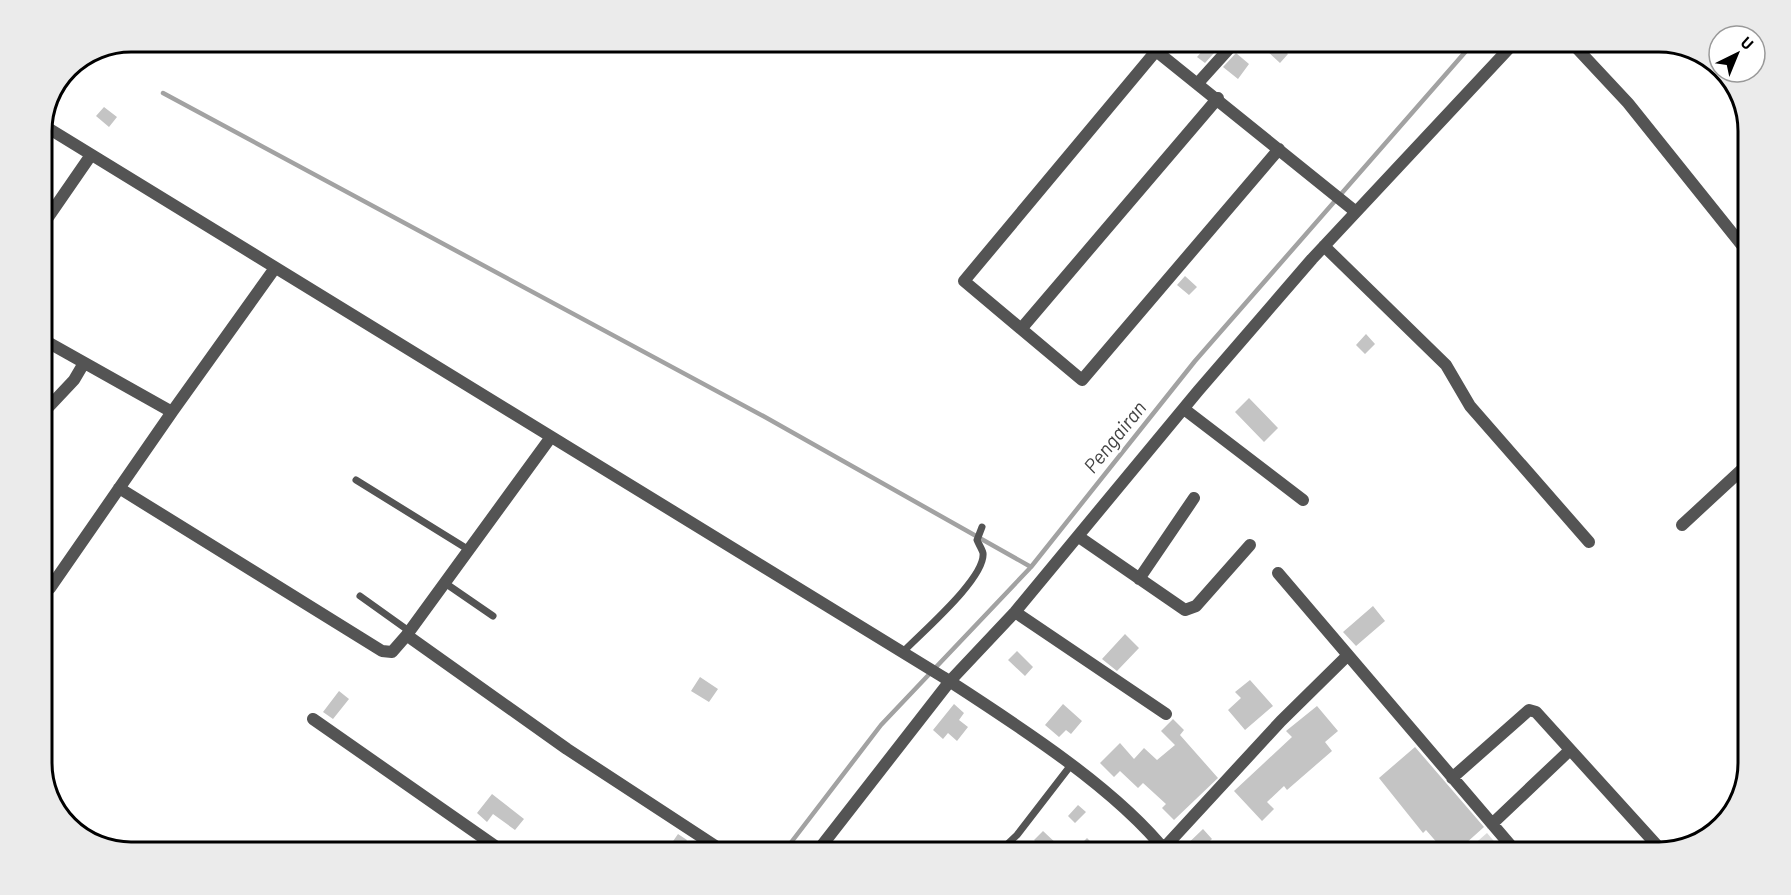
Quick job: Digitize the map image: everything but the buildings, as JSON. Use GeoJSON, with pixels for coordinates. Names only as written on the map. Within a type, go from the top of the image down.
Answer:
{"type":"FeatureCollection","features":[{"type":"Feature","properties":{"kind":"street"},"geometry":{"type":"LineString","coordinates":[[1155,52],[964,281],[1082,380],[1279,149]]}},
{"type":"Feature","properties":{"kind":"street"},"geometry":{"type":"LineString","coordinates":[[1157,52],[1218,98],[1356,212]]}},
{"type":"Feature","properties":{"kind":"street"},"geometry":{"type":"LineString","coordinates":[[1198,83],[1225,52]]}},
{"type":"Feature","properties":{"kind":"street"},"geometry":{"type":"LineString","coordinates":[[824,842],[947,679],[1016,612],[1184,409],[1324,246],[1506,52]]}},
{"type":"Feature","properties":{"kind":"street"},"geometry":{"type":"LineString","coordinates":[[1580,52],[1628,103],[1738,240]]}},
{"type":"Feature","properties":{"kind":"street"},"geometry":{"type":"LineString","coordinates":[[1022,329],[1218,98]]}},
{"type":"Feature","properties":{"kind":"street"},"geometry":{"type":"LineString","coordinates":[[53,132],[947,679],[1071,765],[1140,822],[1157,842]]}},
{"type":"Feature","properties":{"kind":"street"},"geometry":{"type":"LineString","coordinates":[[53,210],[91,155]]}},
{"type":"Feature","properties":{"kind":"street"},"geometry":{"type":"LineString","coordinates":[[1324,246],[1446,365],[1470,406],[1589,542]]}},
{"type":"Feature","properties":{"kind":"street"},"geometry":{"type":"LineString","coordinates":[[53,584],[275,268]]}},
{"type":"Feature","properties":{"kind":"street"},"geometry":{"type":"LineString","coordinates":[[53,345],[172,412]]}},
{"type":"Feature","properties":{"kind":"street"},"geometry":{"type":"LineString","coordinates":[[53,402],[74,380],[84,363]]}},
{"type":"Feature","properties":{"kind":"street"},"geometry":{"type":"LineString","coordinates":[[1184,409],[1302,500]]}},
{"type":"Feature","properties":{"kind":"street"},"geometry":{"type":"LineString","coordinates":[[119,488],[382,651],[392,652],[551,437]]}},
{"type":"Feature","properties":{"kind":"street"},"geometry":{"type":"LineString","coordinates":[[1682,525],[1738,473]]}},
{"type":"Feature","properties":{"kind":"street"},"geometry":{"type":"LineString","coordinates":[[1139,579],[1194,498]]}},
{"type":"Feature","properties":{"kind":"street"},"geometry":{"type":"LineString","coordinates":[[1079,537],[1180,608],[1189,610],[1196,606],[1250,545]]}},
{"type":"Feature","properties":{"kind":"street"},"geometry":{"type":"LineString","coordinates":[[1278,573],[1508,842]]}},
{"type":"Feature","properties":{"kind":"street"},"geometry":{"type":"LineString","coordinates":[[1016,612],[1166,714]]}},
{"type":"Feature","properties":{"kind":"street"},"geometry":{"type":"LineString","coordinates":[[408,633],[567,749],[709,842]]}},
{"type":"Feature","properties":{"kind":"street"},"geometry":{"type":"LineString","coordinates":[[1173,842],[1281,721],[1347,656]]}},
{"type":"Feature","properties":{"kind":"street"},"geometry":{"type":"LineString","coordinates":[[1452,778],[1529,710],[1536,712],[1654,842]]}},
{"type":"Feature","properties":{"kind":"street"},"geometry":{"type":"LineString","coordinates":[[313,718],[489,842]]}},
{"type":"Feature","properties":{"kind":"street"},"geometry":{"type":"LineString","coordinates":[[1492,824],[1570,750]]}},
{"type":"Feature","properties":{"kind":"lane"},"geometry":{"type":"LineString","coordinates":[[356,480],[469,550]]}},
{"type":"Feature","properties":{"kind":"lane"},"geometry":{"type":"LineString","coordinates":[[903,652],[969,584],[978,570],[982,553],[979,533]]}},
{"type":"Feature","properties":{"kind":"lane"},"geometry":{"type":"LineString","coordinates":[[445,583],[493,616]]}},
{"type":"Feature","properties":{"kind":"lane"},"geometry":{"type":"LineString","coordinates":[[360,596],[408,633]]}},
{"type":"Feature","properties":{"kind":"lane"},"geometry":{"type":"LineString","coordinates":[[1010,842],[1071,765]]}},
{"type":"Feature","properties":{"kind":"shaded area"},"geometry":{"type":"Polygon","coordinates":[[[1487,833],[1495,842],[1477,842],[1487,833]]]}},
{"type":"Feature","properties":{"kind":"waterway","name":"Pengairan"},"geometry":{"type":"LineString","coordinates":[[791,842],[881,725],[1031,567],[1195,361],[1465,52]]}},
{"type":"Feature","properties":{"kind":"waterway"},"geometry":{"type":"LineString","coordinates":[[163,93],[765,417],[1031,567]]}}]}
